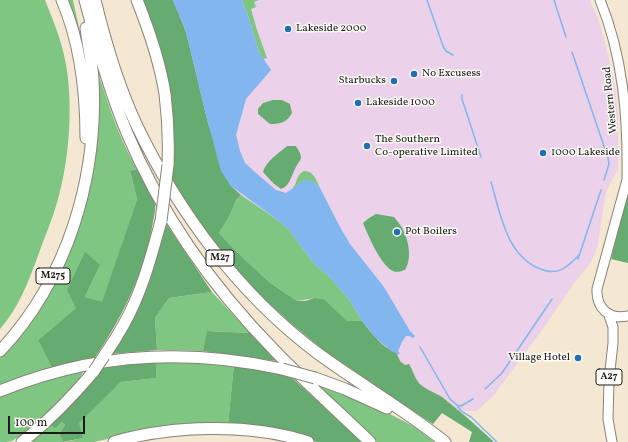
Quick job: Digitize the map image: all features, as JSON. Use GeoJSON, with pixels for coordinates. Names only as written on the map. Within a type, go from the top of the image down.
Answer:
{"type":"FeatureCollection","features":[{"type":"Feature","properties":{"kind":"highway","name":"M275"},"geometry":{"type":"LineString","coordinates":[[0,351],[18,330],[49,285],[70,238],[83,190],[86,136],[84,95],[73,32],[62,0]]}},
{"type":"Feature","properties":{"kind":"highway"},"geometry":{"type":"LineString","coordinates":[[81,0],[93,78],[94,120],[83,190]]}},
{"type":"Feature","properties":{"kind":"highway","name":"M27"},"geometry":{"type":"LineString","coordinates":[[85,0],[104,71],[127,133],[150,182],[184,239],[206,271],[233,305],[276,352],[370,442]]}},
{"type":"Feature","properties":{"kind":"highway","name":"M27"},"geometry":{"type":"LineString","coordinates":[[96,0],[115,71],[136,125],[162,175],[219,258],[250,294],[281,323],[310,347],[415,419],[444,441]]}},
{"type":"Feature","properties":{"kind":"highway"},"geometry":{"type":"LineString","coordinates":[[22,442],[64,405],[104,356],[124,324],[137,297],[150,261],[161,221],[168,165],[168,125],[165,93],[153,48],[137,0]]}},
{"type":"Feature","properties":{"kind":"highway"},"geometry":{"type":"LineString","coordinates":[[0,391],[23,381],[98,362],[156,356],[222,358],[282,369],[315,378],[345,389],[378,403],[444,441]]}},
{"type":"Feature","properties":{"kind":"highway"},"geometry":{"type":"LineString","coordinates":[[114,442],[132,437],[164,432],[207,429],[275,434],[308,442]]}},
{"type":"Feature","properties":{"kind":"main road","name":"Western Road"},"geometry":{"type":"LineString","coordinates":[[600,0],[607,17],[618,58],[625,97],[628,150],[627,176],[598,289],[597,298],[599,304],[608,313]]}},
{"type":"Feature","properties":{"kind":"main road"},"geometry":{"type":"LineString","coordinates":[[608,313],[616,316],[628,316]]}},
{"type":"Feature","properties":{"kind":"main road","name":"A27"},"geometry":{"type":"LineString","coordinates":[[608,313],[613,327],[608,419],[612,442]]}},
{"type":"Feature","properties":{"kind":"shaded area"},"geometry":{"type":"Polygon","coordinates":[[[160,0],[590,0],[600,24],[607,50],[614,81],[618,113],[618,169],[606,192],[597,249],[591,262],[567,293],[540,333],[494,395],[477,411],[460,411],[417,392],[235,250],[160,0]]]}},
{"type":"Feature","properties":{"kind":"green space"},"geometry":{"type":"Polygon","coordinates":[[[0,0],[45,0],[64,55],[70,108],[68,146],[56,206],[23,293],[13,312],[0,329],[0,0]]]}},
{"type":"Feature","properties":{"kind":"green space"},"geometry":{"type":"Polygon","coordinates":[[[65,0],[73,0],[86,67],[75,29],[65,0]]]}},
{"type":"Feature","properties":{"kind":"green space"},"geometry":{"type":"Polygon","coordinates":[[[142,0],[173,0],[186,32],[208,123],[230,185],[241,195],[236,200],[229,217],[219,233],[269,282],[297,301],[306,301],[314,298],[324,299],[347,321],[362,321],[382,344],[391,351],[396,352],[400,361],[405,365],[409,364],[421,385],[442,397],[494,442],[469,442],[472,432],[442,413],[433,424],[343,366],[294,326],[252,288],[202,229],[172,186],[173,143],[142,0]]]}},
{"type":"Feature","properties":{"kind":"green space"},"geometry":{"type":"Polygon","coordinates":[[[242,0],[259,0],[254,2],[256,7],[251,9],[267,58],[263,59],[259,52],[242,0]]]}},
{"type":"Feature","properties":{"kind":"green space"},"geometry":{"type":"Polygon","coordinates":[[[94,60],[118,129],[137,169],[130,171],[137,199],[102,303],[85,297],[100,265],[76,308],[38,340],[52,368],[0,386],[0,358],[15,341],[83,205],[94,60]]]}},
{"type":"Feature","properties":{"kind":"green space"},"geometry":{"type":"Polygon","coordinates":[[[273,100],[282,100],[290,104],[292,113],[288,119],[277,124],[270,124],[258,114],[258,109],[263,103],[273,100]]]}},
{"type":"Feature","properties":{"kind":"green space"},"geometry":{"type":"Polygon","coordinates":[[[287,146],[296,146],[301,158],[288,183],[281,189],[263,172],[267,164],[287,146]]]}},
{"type":"Feature","properties":{"kind":"green space"},"geometry":{"type":"Polygon","coordinates":[[[137,169],[152,197],[155,208],[144,259],[131,294],[114,327],[94,359],[52,368],[38,340],[76,308],[67,290],[85,252],[100,265],[85,297],[102,302],[137,199],[130,171],[137,169]]]}},
{"type":"Feature","properties":{"kind":"green space"},"geometry":{"type":"Polygon","coordinates":[[[304,171],[312,174],[320,188],[311,180],[304,180],[292,189],[299,175],[304,171]]]}},
{"type":"Feature","properties":{"kind":"green space"},"geometry":{"type":"Polygon","coordinates":[[[628,184],[628,263],[611,259],[628,184]]]}},
{"type":"Feature","properties":{"kind":"green space"},"geometry":{"type":"Polygon","coordinates":[[[241,195],[279,221],[289,230],[315,265],[329,276],[351,302],[362,321],[347,321],[324,299],[314,298],[297,301],[269,282],[235,250],[219,233],[229,217],[236,200],[241,195]]]}},
{"type":"Feature","properties":{"kind":"green space"},"geometry":{"type":"Polygon","coordinates":[[[376,214],[394,217],[402,228],[407,239],[409,250],[405,270],[396,272],[388,268],[375,250],[363,223],[376,214]]]}},
{"type":"Feature","properties":{"kind":"green space"},"geometry":{"type":"Polygon","coordinates":[[[165,222],[212,292],[169,298],[155,318],[157,350],[111,354],[142,300],[155,262],[165,222]]]}},
{"type":"Feature","properties":{"kind":"green space"},"geometry":{"type":"Polygon","coordinates":[[[212,292],[250,333],[208,331],[203,351],[157,350],[155,318],[169,298],[212,292]]]}},
{"type":"Feature","properties":{"kind":"green space"},"geometry":{"type":"Polygon","coordinates":[[[207,331],[250,333],[276,361],[203,351],[207,331]]]}},
{"type":"Feature","properties":{"kind":"green space"},"geometry":{"type":"Polygon","coordinates":[[[157,359],[234,364],[228,425],[147,430],[94,442],[66,442],[82,438],[78,423],[121,382],[156,378],[157,359]]]}},
{"type":"Feature","properties":{"kind":"green space"},"geometry":{"type":"Polygon","coordinates":[[[157,359],[156,378],[121,382],[79,423],[83,438],[63,442],[59,434],[65,425],[62,422],[55,429],[51,425],[104,364],[157,359]]]}},
{"type":"Feature","properties":{"kind":"green space"},"geometry":{"type":"Polygon","coordinates":[[[234,364],[290,376],[363,442],[317,442],[297,435],[228,425],[234,364]]]}},
{"type":"Feature","properties":{"kind":"green space"},"geometry":{"type":"Polygon","coordinates":[[[84,368],[82,375],[75,385],[54,407],[30,428],[12,441],[0,442],[0,395],[84,368]]]}},
{"type":"Feature","properties":{"kind":"green space"},"geometry":{"type":"Polygon","coordinates":[[[313,382],[361,399],[415,427],[434,442],[377,442],[313,382]]]}},
{"type":"Feature","properties":{"kind":"green space"},"geometry":{"type":"Polygon","coordinates":[[[62,422],[65,425],[59,434],[63,442],[29,442],[51,425],[55,429],[62,422]]]}},
{"type":"Feature","properties":{"kind":"water"},"geometry":{"type":"Polygon","coordinates":[[[173,0],[242,0],[259,52],[271,70],[246,99],[236,135],[245,163],[276,190],[286,193],[304,180],[311,180],[320,188],[350,244],[384,287],[410,331],[415,336],[413,338],[406,336],[398,351],[400,353],[398,355],[375,337],[362,321],[351,302],[329,276],[315,265],[289,230],[230,185],[221,171],[186,32],[173,0]]]}},
{"type":"Feature","properties":{"kind":"waterway"},"geometry":{"type":"LineString","coordinates":[[427,0],[443,46],[446,51],[453,55]]}},
{"type":"Feature","properties":{"kind":"waterway"},"geometry":{"type":"LineString","coordinates":[[554,0],[566,37]]}},
{"type":"Feature","properties":{"kind":"waterway"},"geometry":{"type":"LineString","coordinates":[[572,52],[608,158],[609,164],[604,180]]}},
{"type":"Feature","properties":{"kind":"waterway"},"geometry":{"type":"LineString","coordinates":[[462,95],[481,157]]}},
{"type":"Feature","properties":{"kind":"waterway"},"geometry":{"type":"LineString","coordinates":[[491,182],[501,219],[511,243],[527,262],[545,271],[551,272],[561,270],[566,267],[580,254]]}},
{"type":"Feature","properties":{"kind":"waterway"},"geometry":{"type":"LineString","coordinates":[[578,259],[601,190]]}},
{"type":"Feature","properties":{"kind":"waterway"},"geometry":{"type":"LineString","coordinates":[[485,389],[502,373],[552,299]]}},
{"type":"Feature","properties":{"kind":"waterway"},"geometry":{"type":"LineString","coordinates":[[420,347],[450,399],[457,405],[461,406],[473,399]]}},
{"type":"Feature","properties":{"kind":"waterway"},"geometry":{"type":"LineString","coordinates":[[457,405],[461,411],[471,417],[497,442]]}},
{"type":"Feature","properties":{"kind":"place","name":"Lakeside 2000"},"geometry":{"type":"Point","coordinates":[288,29]}},
{"type":"Feature","properties":{"kind":"place","name":"No Excusess"},"geometry":{"type":"Point","coordinates":[414,74]}},
{"type":"Feature","properties":{"kind":"place","name":"Starbucks"},"geometry":{"type":"Point","coordinates":[394,81]}},
{"type":"Feature","properties":{"kind":"place","name":"Lakeside 1000"},"geometry":{"type":"Point","coordinates":[358,103]}},
{"type":"Feature","properties":{"kind":"place","name":"The Southern Co-operative Limited"},"geometry":{"type":"Point","coordinates":[367,146]}},
{"type":"Feature","properties":{"kind":"place","name":"1000 Lakeside"},"geometry":{"type":"Point","coordinates":[543,153]}},
{"type":"Feature","properties":{"kind":"place","name":"Pot Boilers"},"geometry":{"type":"Point","coordinates":[397,232]}},
{"type":"Feature","properties":{"kind":"place","name":"Village Hotel"},"geometry":{"type":"Point","coordinates":[578,358]}}]}
